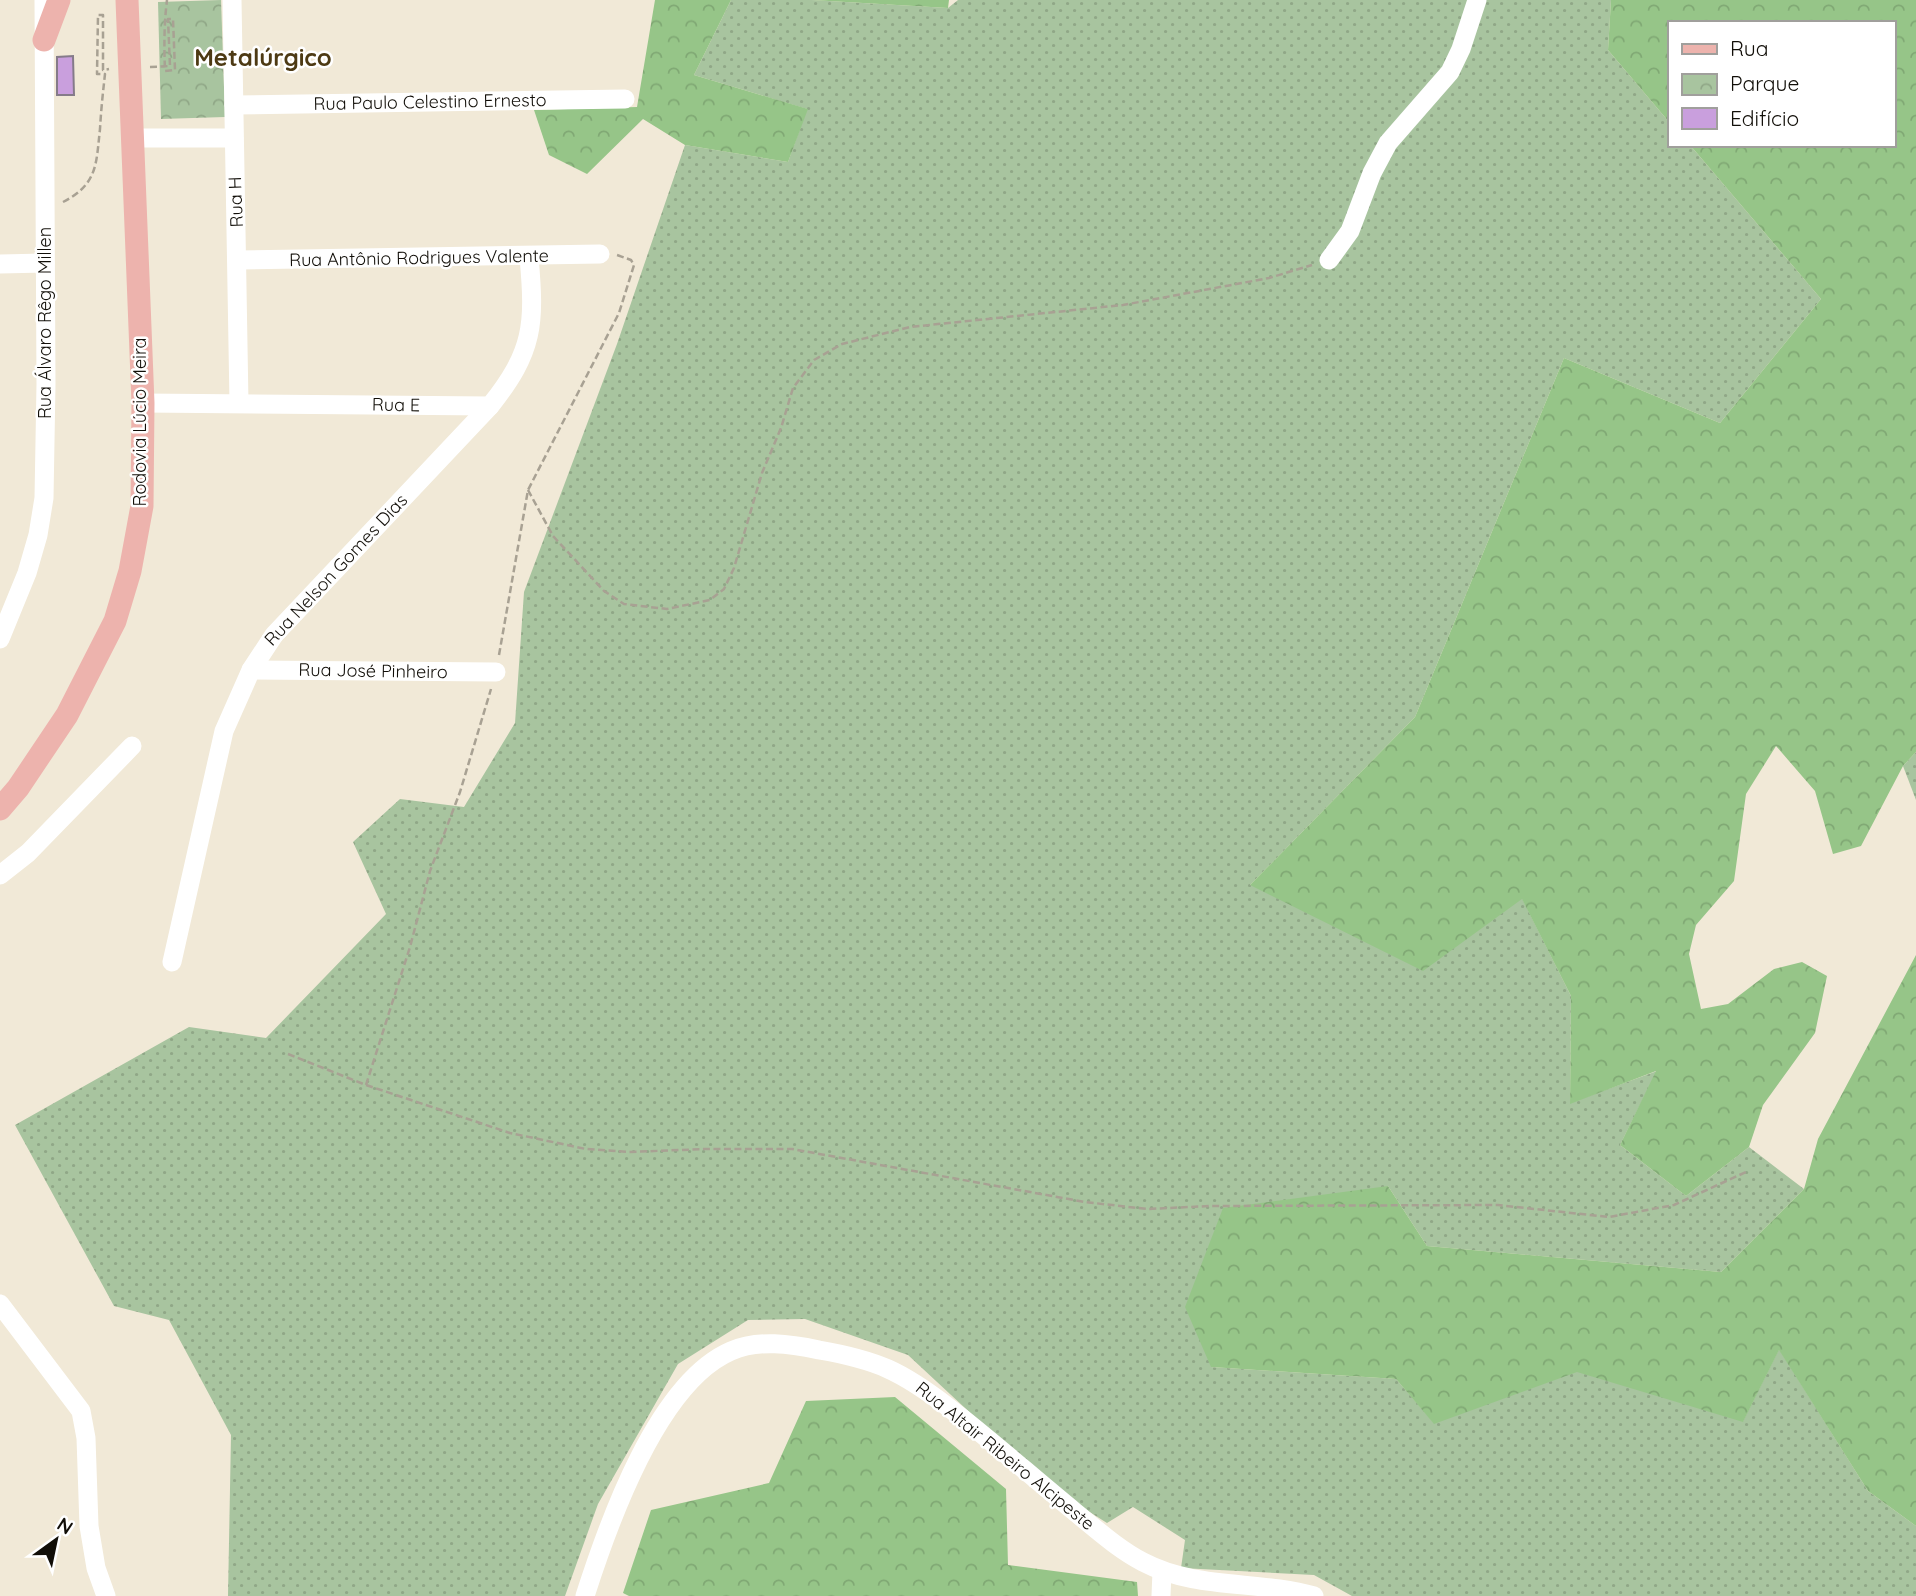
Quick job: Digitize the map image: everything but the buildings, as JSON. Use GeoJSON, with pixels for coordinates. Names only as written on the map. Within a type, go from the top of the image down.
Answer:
{"type":"FeatureCollection","features":[{"type":"Feature","properties":{"kind":"main road"},"geometry":{"type":"LineString","coordinates":[[44,40],[59,0]]}},
{"type":"Feature","properties":{"kind":"main road","name":"Rodovia Lúcio Meira"},"geometry":{"type":"LineString","coordinates":[[0,809],[18,788],[67,715],[115,621],[130,571],[142,506],[143,403],[134,138],[126,4]]}},
{"type":"Feature","properties":{"kind":"street","name":"Rua Álvaro Rêgo Millen"},"geometry":{"type":"LineString","coordinates":[[0,639],[27,573],[38,535],[44,498],[44,0]]}},
{"type":"Feature","properties":{"kind":"street","name":"Rua H"},"geometry":{"type":"LineString","coordinates":[[232,0],[239,403]]}},
{"type":"Feature","properties":{"kind":"street"},"geometry":{"type":"LineString","coordinates":[[1329,260],[1350,231],[1372,173],[1388,143],[1450,72],[1461,49],[1477,0]]}},
{"type":"Feature","properties":{"kind":"street","name":"Rua Paulo Celestino Ernesto"},"geometry":{"type":"LineString","coordinates":[[234,105],[625,99]]}},
{"type":"Feature","properties":{"kind":"street"},"geometry":{"type":"LineString","coordinates":[[134,138],[234,138]]}},
{"type":"Feature","properties":{"kind":"street","name":"Rua Antônio Rodrigues Valente"},"geometry":{"type":"LineString","coordinates":[[238,260],[600,254]]}},
{"type":"Feature","properties":{"kind":"street"},"geometry":{"type":"LineString","coordinates":[[490,405],[512,376],[531,332],[533,304],[529,257]]}},
{"type":"Feature","properties":{"kind":"street"},"geometry":{"type":"LineString","coordinates":[[0,264],[45,263]]}},
{"type":"Feature","properties":{"kind":"street","name":"Rua E"},"geometry":{"type":"LineString","coordinates":[[143,403],[490,405]]}},
{"type":"Feature","properties":{"kind":"street","name":"Rua Nelson Gomes Dias"},"geometry":{"type":"LineString","coordinates":[[172,962],[224,732],[251,670],[274,635],[490,405]]}},
{"type":"Feature","properties":{"kind":"street","name":"Rua José Pinheiro"},"geometry":{"type":"LineString","coordinates":[[251,670],[496,673]]}},
{"type":"Feature","properties":{"kind":"street"},"geometry":{"type":"LineString","coordinates":[[0,875],[28,853],[132,746]]}},
{"type":"Feature","properties":{"kind":"street"},"geometry":{"type":"LineString","coordinates":[[0,1304],[81,1411],[86,1438],[89,1526],[96,1568],[106,1596]]}},
{"type":"Feature","properties":{"kind":"street","name":"Rua Altair Ribeiro Alcipeste"},"geometry":{"type":"LineString","coordinates":[[585,1596],[616,1507],[638,1462],[676,1399],[692,1378],[711,1362],[731,1350],[754,1344],[778,1344],[851,1356],[879,1363],[902,1374],[948,1407],[1121,1548],[1162,1571],[1195,1580],[1274,1587],[1314,1596]]}},
{"type":"Feature","properties":{"kind":"street"},"geometry":{"type":"LineString","coordinates":[[1161,1596],[1162,1571]]}},
{"type":"Feature","properties":{"kind":"path"},"geometry":{"type":"LineString","coordinates":[[165,71],[164,26],[167,0]]}},
{"type":"Feature","properties":{"kind":"path"},"geometry":{"type":"LineString","coordinates":[[45,208],[77,194],[93,173],[97,163],[105,74]]}},
{"type":"Feature","properties":{"kind":"path"},"geometry":{"type":"LineString","coordinates":[[366,1085],[410,947],[430,871],[460,792],[496,673],[528,490],[620,313],[632,277],[634,265],[631,260],[618,255],[600,254]]}},
{"type":"Feature","properties":{"kind":"path"},"geometry":{"type":"LineString","coordinates":[[528,490],[553,537],[604,591],[624,604],[667,609],[710,600],[724,589],[734,568],[762,473],[781,428],[793,388],[814,360],[842,344],[910,327],[1123,305],[1269,278],[1329,260]]}},
{"type":"Feature","properties":{"kind":"path"},"geometry":{"type":"LineString","coordinates":[[288,1054],[366,1085],[510,1133],[586,1149],[629,1152],[792,1149],[1085,1202],[1147,1209],[1211,1206],[1498,1205],[1609,1217],[1674,1205],[1746,1172]]}},
{"type":"Feature","properties":{"kind":"green space"},"geometry":{"type":"Polygon","coordinates":[[[221,0],[225,117],[161,119],[158,2],[221,0]]]}},
{"type":"Feature","properties":{"kind":"green space"},"geometry":{"type":"Polygon","coordinates":[[[655,0],[731,0],[694,75],[808,109],[788,162],[685,145],[643,119],[587,174],[549,155],[534,110],[637,107],[655,0]]]}},
{"type":"Feature","properties":{"kind":"green space"},"geometry":{"type":"Polygon","coordinates":[[[731,0],[812,0],[948,8],[958,0],[1611,0],[1608,50],[1668,121],[1668,147],[1692,147],[1821,299],[1720,423],[1564,358],[1415,717],[1250,885],[1522,898],[1571,996],[1570,1103],[1657,1071],[1620,1145],[1686,1196],[1749,1147],[1804,1189],[1721,1272],[1427,1246],[1388,1186],[1211,1367],[1396,1379],[1434,1423],[1577,1371],[1743,1421],[1779,1349],[1868,1491],[1916,1526],[1916,1596],[1352,1596],[1314,1575],[1181,1568],[1185,1540],[1133,1507],[1107,1523],[1050,1487],[908,1355],[805,1319],[748,1320],[678,1364],[598,1504],[565,1596],[228,1596],[231,1435],[169,1320],[114,1306],[15,1125],[189,1027],[266,1038],[386,914],[353,842],[400,799],[464,807],[515,723],[524,592],[617,344],[685,145],[788,162],[807,109],[694,75],[731,0]]]}},
{"type":"Feature","properties":{"kind":"green space"},"geometry":{"type":"Polygon","coordinates":[[[812,0],[949,0],[948,8],[812,0]]]}},
{"type":"Feature","properties":{"kind":"green space"},"geometry":{"type":"Polygon","coordinates":[[[1611,0],[1916,0],[1916,752],[1903,766],[1861,846],[1833,854],[1815,791],[1776,746],[1746,794],[1734,881],[1696,925],[1689,954],[1701,1009],[1728,1004],[1774,969],[1802,962],[1827,976],[1815,1033],[1763,1105],[1749,1147],[1686,1196],[1620,1145],[1656,1071],[1570,1104],[1571,996],[1522,899],[1423,971],[1250,885],[1415,717],[1564,358],[1720,423],[1821,299],[1692,147],[1895,147],[1895,21],[1668,21],[1668,121],[1608,50],[1611,0]]]}},
{"type":"Feature","properties":{"kind":"green space"},"geometry":{"type":"Polygon","coordinates":[[[1916,752],[1916,800],[1903,766],[1916,752]]]}},
{"type":"Feature","properties":{"kind":"green space"},"geometry":{"type":"Polygon","coordinates":[[[1916,955],[1916,1526],[1868,1491],[1779,1350],[1743,1422],[1577,1372],[1434,1424],[1396,1379],[1211,1367],[1185,1307],[1223,1208],[1388,1186],[1427,1246],[1721,1272],[1804,1189],[1818,1139],[1916,955]]]}},
{"type":"Feature","properties":{"kind":"green space"},"geometry":{"type":"Polygon","coordinates":[[[895,1397],[1006,1489],[1008,1565],[1137,1582],[1138,1596],[629,1596],[623,1593],[651,1510],[769,1483],[806,1401],[895,1397]]]}},
{"type":"Feature","properties":{"kind":"district","name":"Metalúrgico"},"geometry":{"type":"Point","coordinates":[263,58]}}]}
